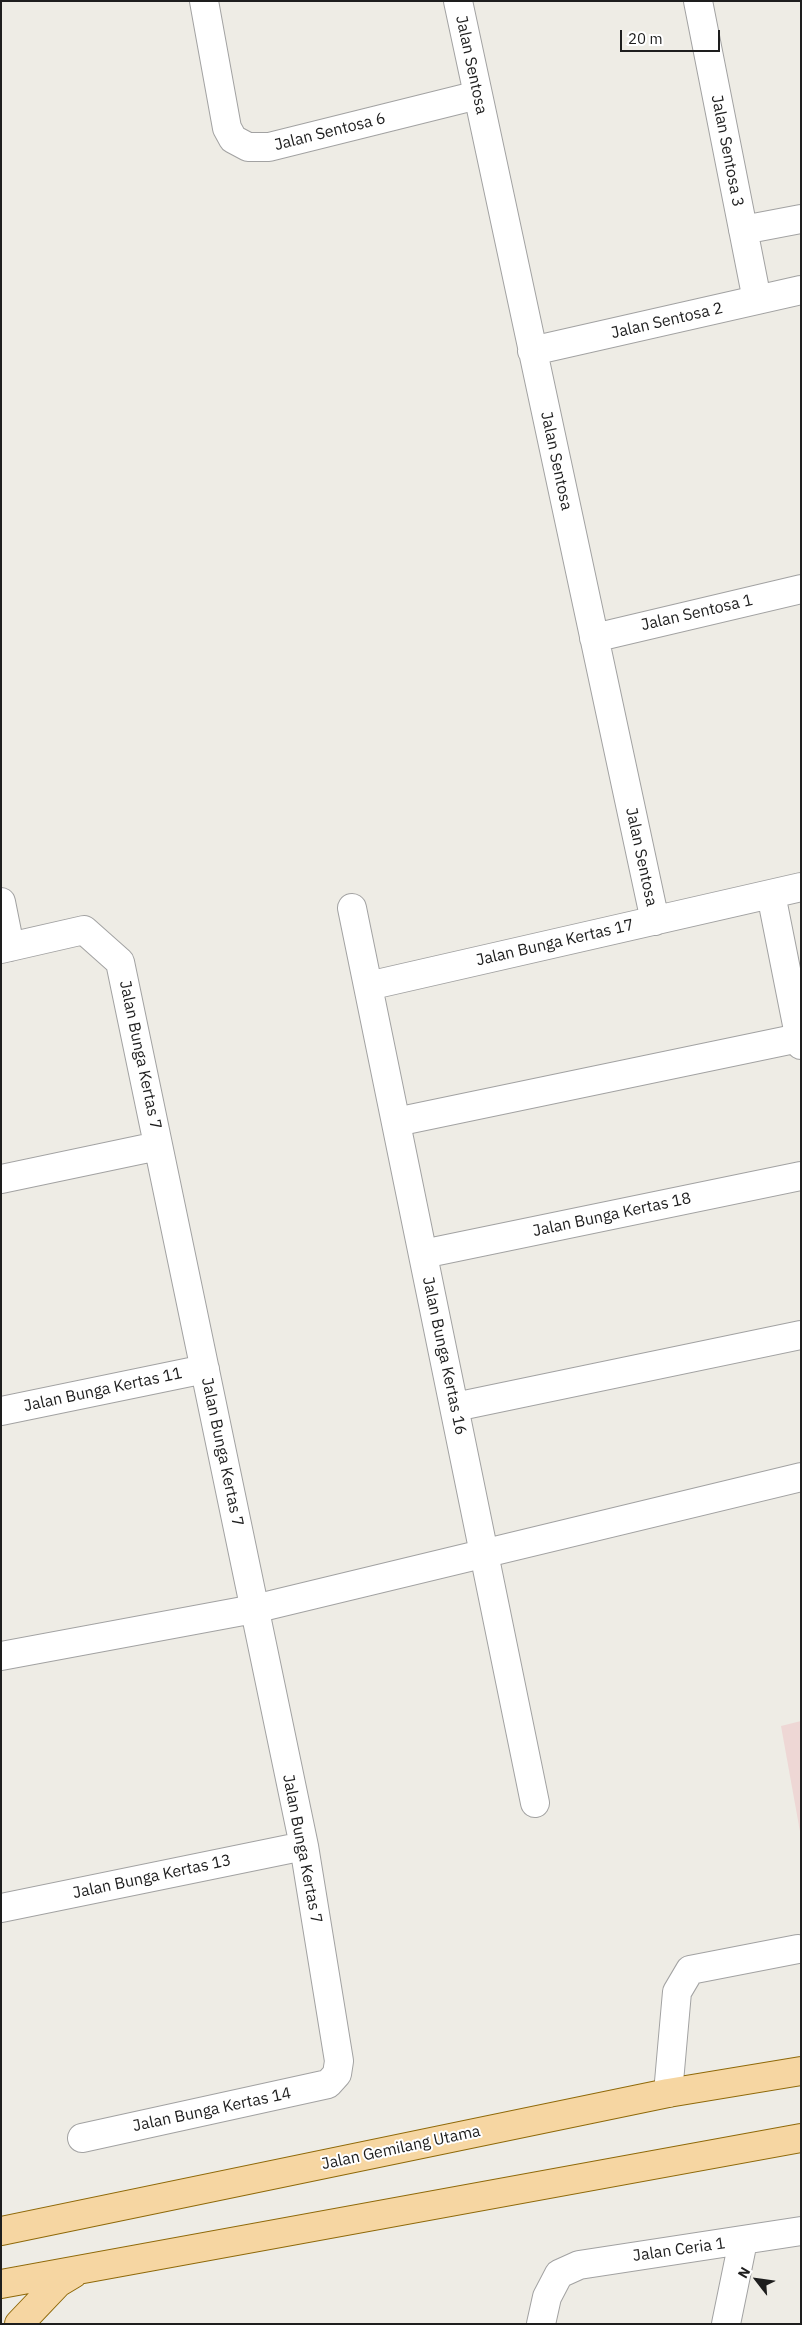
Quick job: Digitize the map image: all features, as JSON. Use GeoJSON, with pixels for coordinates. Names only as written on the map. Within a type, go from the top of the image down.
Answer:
{"type":"FeatureCollection","features":[{"type":"Feature","properties":{"kind":"main road","name":"Jalan Gemilang Utama"},"geometry":{"type":"LineString","coordinates":[[1,2231],[668,2093],[801,2070]]}},
{"type":"Feature","properties":{"kind":"main road"},"geometry":{"type":"LineString","coordinates":[[1,2284],[801,2138]]}},
{"type":"Feature","properties":{"kind":"main road"},"geometry":{"type":"LineString","coordinates":[[19,2324],[58,2283],[81,2270]]}},
{"type":"Feature","properties":{"kind":"street","name":"Jalan Sentosa"},"geometry":{"type":"LineString","coordinates":[[458,1],[655,921]]}},
{"type":"Feature","properties":{"kind":"street","name":"Jalan Sentosa 3"},"geometry":{"type":"LineString","coordinates":[[698,1],[757,300]]}},
{"type":"Feature","properties":{"kind":"street","name":"Jalan Sentosa 6"},"geometry":{"type":"LineString","coordinates":[[205,2],[227,128],[233,139],[248,147],[269,147],[478,95]]}},
{"type":"Feature","properties":{"kind":"street"},"geometry":{"type":"LineString","coordinates":[[743,230],[801,219]]}},
{"type":"Feature","properties":{"kind":"street","name":"Jalan Sentosa 2"},"geometry":{"type":"LineString","coordinates":[[532,351],[801,290]]}},
{"type":"Feature","properties":{"kind":"street","name":"Jalan Sentosa 1"},"geometry":{"type":"LineString","coordinates":[[594,638],[801,589]]}},
{"type":"Feature","properties":{"kind":"street","name":"Jalan Bunga Kertas 17"},"geometry":{"type":"LineString","coordinates":[[368,986],[801,887]]}},
{"type":"Feature","properties":{"kind":"street"},"geometry":{"type":"LineString","coordinates":[[396,1122],[800,1042],[771,894]]}},
{"type":"Feature","properties":{"kind":"street"},"geometry":{"type":"LineString","coordinates":[[1,902],[5,948]]}},
{"type":"Feature","properties":{"kind":"street","name":"Jalan Bunga Kertas 16"},"geometry":{"type":"LineString","coordinates":[[352,908],[535,1803]]}},
{"type":"Feature","properties":{"kind":"street","name":"Jalan Bunga Kertas 7"},"geometry":{"type":"LineString","coordinates":[[5,948],[84,930],[120,962],[304,1846],[340,2062],[337,2074]]}},
{"type":"Feature","properties":{"kind":"street"},"geometry":{"type":"LineString","coordinates":[[1,1178],[158,1146]]}},
{"type":"Feature","properties":{"kind":"street","name":"Jalan Bunga Kertas 18"},"geometry":{"type":"LineString","coordinates":[[423,1254],[801,1176]]}},
{"type":"Feature","properties":{"kind":"street"},"geometry":{"type":"LineString","coordinates":[[455,1407],[801,1335]]}},
{"type":"Feature","properties":{"kind":"street","name":"Jalan Bunga Kertas 11"},"geometry":{"type":"LineString","coordinates":[[1,1411],[205,1369]]}},
{"type":"Feature","properties":{"kind":"street"},"geometry":{"type":"LineString","coordinates":[[1,1656],[254,1608],[801,1477]]}},
{"type":"Feature","properties":{"kind":"street","name":"Jalan Bunga Kertas 13"},"geometry":{"type":"LineString","coordinates":[[1,1908],[304,1846]]}},
{"type":"Feature","properties":{"kind":"street"},"geometry":{"type":"LineString","coordinates":[[668,2093],[676,1992],[690,1970],[798,1949]]}},
{"type":"Feature","properties":{"kind":"street","name":"Jalan Bunga Kertas 14"},"geometry":{"type":"LineString","coordinates":[[82,2138],[328,2084],[337,2074]]}},
{"type":"Feature","properties":{"kind":"street","name":"Jalan Ceria 1"},"geometry":{"type":"LineString","coordinates":[[541,2324],[547,2297],[558,2274],[579,2265],[801,2231]]}},
{"type":"Feature","properties":{"kind":"street"},"geometry":{"type":"LineString","coordinates":[[726,2324],[743,2241]]}},
{"type":"Feature","properties":{"kind":"shaded area"},"geometry":{"type":"Polygon","coordinates":[[[801,1721],[801,1837],[781,1726],[801,1721]]]}}]}
